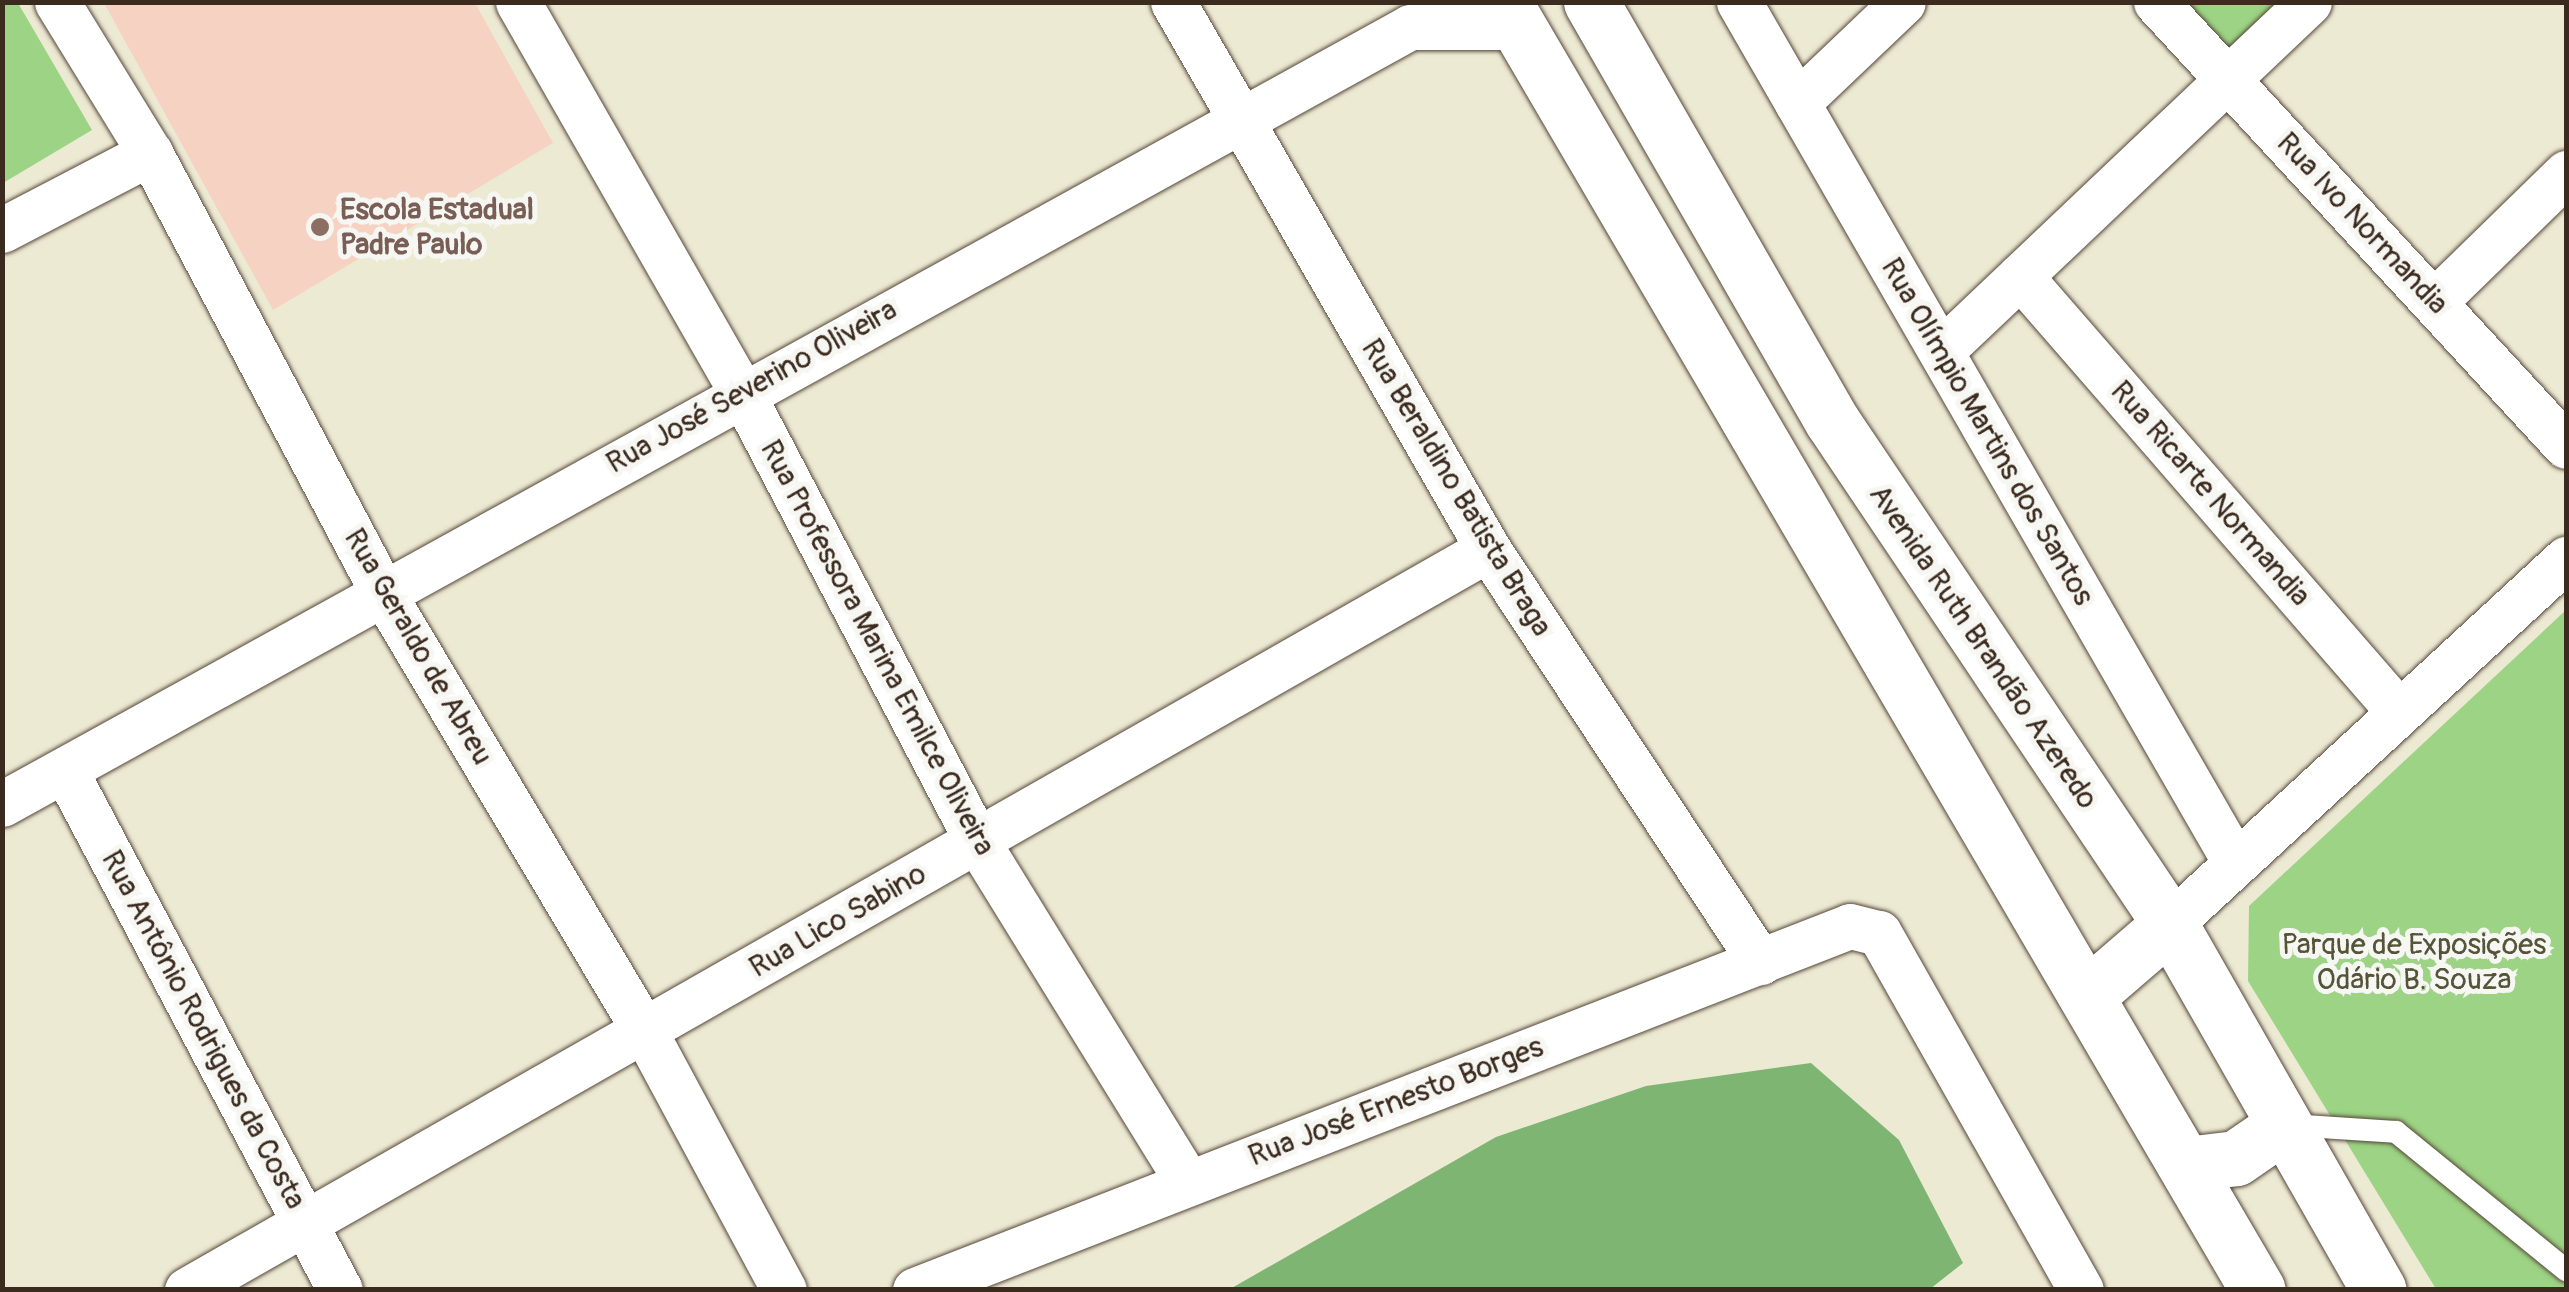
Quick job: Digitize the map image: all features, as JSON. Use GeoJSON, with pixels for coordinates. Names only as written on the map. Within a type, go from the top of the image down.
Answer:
{"type":"FeatureCollection","features":[{"type":"Feature","properties":{"kind":"main road","name":"Avenida Ruth Brandão Azeredo"},"geometry":{"type":"LineString","coordinates":[[1591,2],[1832,421],[2170,924],[2378,1290]]}},
{"type":"Feature","properties":{"kind":"main road"},"geometry":{"type":"LineString","coordinates":[[1510,14],[1748,427],[2090,993],[2258,1290]]}},
{"type":"Feature","properties":{"kind":"main road"},"geometry":{"type":"LineString","coordinates":[[2090,993],[2170,924]]}},
{"type":"Feature","properties":{"kind":"main road"},"geometry":{"type":"LineString","coordinates":[[2186,1164],[2236,1158],[2284,1125]]}},
{"type":"Feature","properties":{"kind":"street","name":"Rua Geraldo de Abreu"},"geometry":{"type":"LineString","coordinates":[[57,2],[150,153],[383,593],[644,1032],[784,1290]]}},
{"type":"Feature","properties":{"kind":"street","name":"Rua Professora Marina Emilce Oliveira"},"geometry":{"type":"LineString","coordinates":[[518,2],[742,393],[976,841],[1188,1182]]}},
{"type":"Feature","properties":{"kind":"street","name":"Rua Beraldino Batista Braga"},"geometry":{"type":"LineString","coordinates":[[1173,2],[1236,118],[1488,549],[1760,962]]}},
{"type":"Feature","properties":{"kind":"street","name":"Rua Olímpio Martins dos Santos"},"geometry":{"type":"LineString","coordinates":[[1739,2],[2235,862]]}},
{"type":"Feature","properties":{"kind":"street"},"geometry":{"type":"LineString","coordinates":[[1797,103],[1902,2]]}},
{"type":"Feature","properties":{"kind":"street","name":"Rua Ivo Normandia"},"geometry":{"type":"LineString","coordinates":[[2156,2],[2566,446]]}},
{"type":"Feature","properties":{"kind":"street"},"geometry":{"type":"LineString","coordinates":[[1940,351],[2309,2]]}},
{"type":"Feature","properties":{"kind":"street","name":"Rua José Severino Oliveira"},"geometry":{"type":"LineString","coordinates":[[2,804],[1236,118],[1410,27],[1510,14]]}},
{"type":"Feature","properties":{"kind":"street"},"geometry":{"type":"LineString","coordinates":[[2,230],[150,153]]}},
{"type":"Feature","properties":{"kind":"street"},"geometry":{"type":"LineString","coordinates":[[2434,302],[2566,172]]}},
{"type":"Feature","properties":{"kind":"street","name":"Rua Ricarte Normandia"},"geometry":{"type":"LineString","coordinates":[[2020,276],[2399,712]]}},
{"type":"Feature","properties":{"kind":"street","name":"Rua Lico Sabino"},"geometry":{"type":"LineString","coordinates":[[186,1290],[1488,549]]}},
{"type":"Feature","properties":{"kind":"street"},"geometry":{"type":"LineString","coordinates":[[2170,924],[2566,559]]}},
{"type":"Feature","properties":{"kind":"street","name":"Rua Antônio Rodrigues da Costa"},"geometry":{"type":"LineString","coordinates":[[65,770],[340,1290]]}},
{"type":"Feature","properties":{"kind":"street","name":"Rua José Ernesto Borges"},"geometry":{"type":"LineString","coordinates":[[915,1290],[1850,926],[1879,933],[2082,1290]]}},
{"type":"Feature","properties":{"kind":"lane"},"geometry":{"type":"LineString","coordinates":[[2284,1125],[2396,1132],[2566,1270]]}},
{"type":"Feature","properties":{"kind":"shaded area","name":"Escola Estadual Padre Paulo"},"geometry":{"type":"Polygon","coordinates":[[[104,3],[475,3],[553,143],[273,310],[104,3]]]}},
{"type":"Feature","properties":{"kind":"green space"},"geometry":{"type":"Polygon","coordinates":[[[2,3],[18,3],[92,130],[3,183],[2,3]]]}},
{"type":"Feature","properties":{"kind":"green space"},"geometry":{"type":"Polygon","coordinates":[[[2173,3],[2288,3],[2225,60],[2173,3]]]}},
{"type":"Feature","properties":{"kind":"green space","name":"Parque de Exposições Odário B. Souza"},"geometry":{"type":"Polygon","coordinates":[[[2566,610],[2566,1289],[2436,1289],[2248,981],[2249,906],[2566,610]]]}},
{"type":"Feature","properties":{"kind":"green space"},"geometry":{"type":"Polygon","coordinates":[[[1811,1063],[1899,1140],[1963,1263],[1930,1289],[1230,1289],[1496,1137],[1646,1086],[1811,1063]]]}},
{"type":"Feature","properties":{"kind":"place","name":"Escola Estadual Padre Paulo"},"geometry":{"type":"Point","coordinates":[320,227]}}]}
